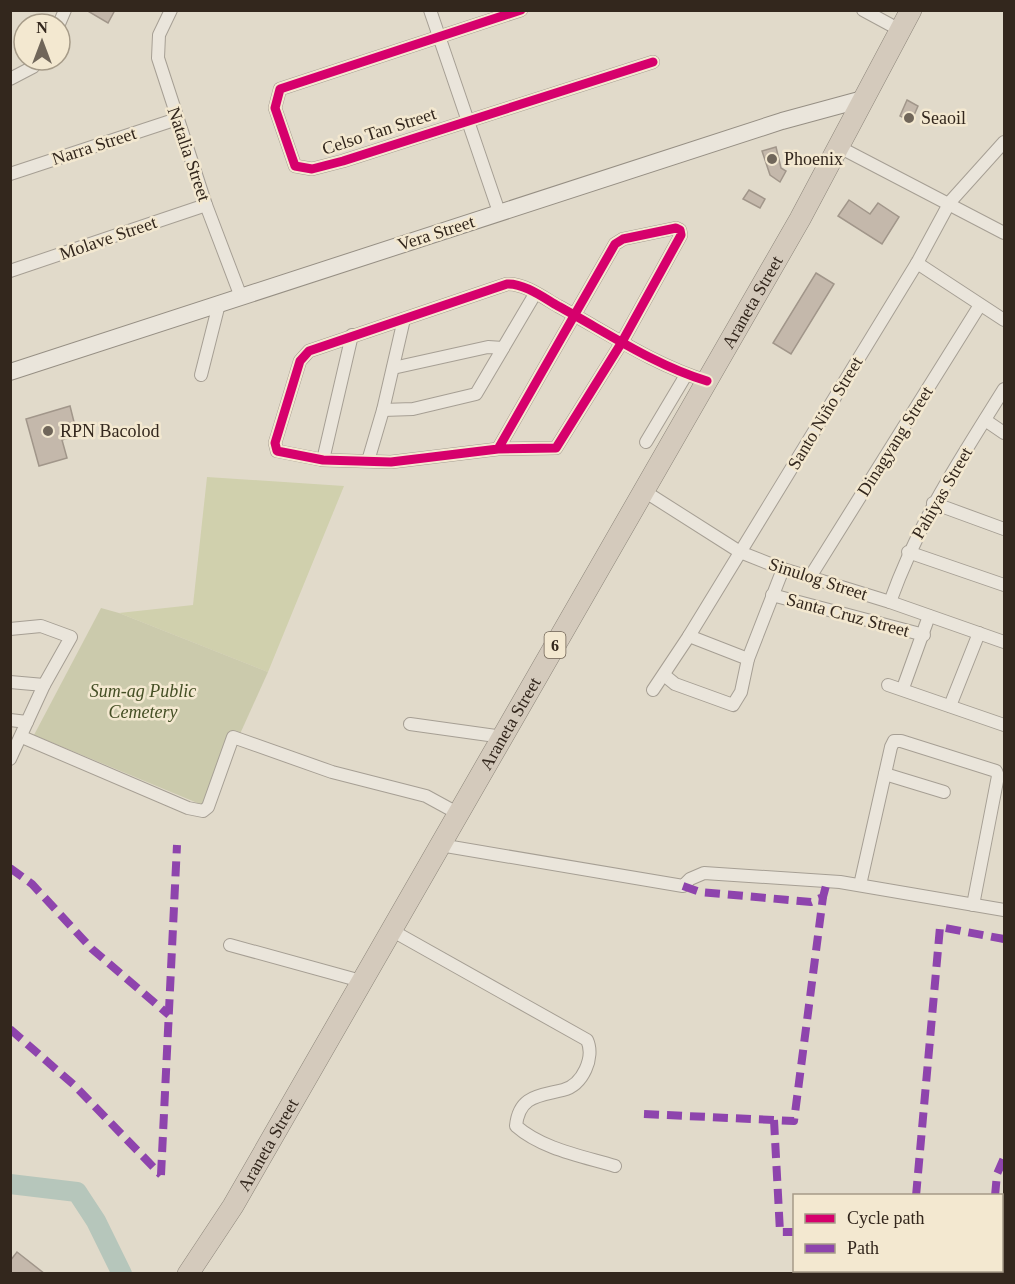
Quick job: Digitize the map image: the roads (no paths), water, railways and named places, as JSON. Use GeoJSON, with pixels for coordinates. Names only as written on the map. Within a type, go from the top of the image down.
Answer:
{"type":"FeatureCollection","features":[{"type":"Feature","properties":{"kind":"highway","name":"Araneta Street"},"geometry":{"type":"LineString","coordinates":[[188,1273],[233,1206],[707,381],[840,147],[911,10]]}},
{"type":"Feature","properties":{"kind":"street","name":"Natalia Street"},"geometry":{"type":"LineString","coordinates":[[171,10],[159,35],[158,58],[206,205],[241,297]]}},
{"type":"Feature","properties":{"kind":"street"},"geometry":{"type":"LineString","coordinates":[[430,10],[499,212]]}},
{"type":"Feature","properties":{"kind":"street","name":"Celso Tan Street"},"geometry":{"type":"LineString","coordinates":[[520,10],[280,89],[275,108],[295,166],[304,169],[343,161],[653,62]]}},
{"type":"Feature","properties":{"kind":"street"},"geometry":{"type":"LineString","coordinates":[[863,10],[900,30]]}},
{"type":"Feature","properties":{"kind":"street"},"geometry":{"type":"LineString","coordinates":[[10,79],[23,72]]}},
{"type":"Feature","properties":{"kind":"street","name":"Vera Street"},"geometry":{"type":"LineString","coordinates":[[10,372],[782,121],[863,99]]}},
{"type":"Feature","properties":{"kind":"street","name":"Narra Street"},"geometry":{"type":"LineString","coordinates":[[10,174],[177,119]]}},
{"type":"Feature","properties":{"kind":"street","name":"Santo Niño Street"},"geometry":{"type":"LineString","coordinates":[[653,690],[689,636],[917,263],[950,202],[1005,142]]}},
{"type":"Feature","properties":{"kind":"street"},"geometry":{"type":"LineString","coordinates":[[840,147],[1004,231]]}},
{"type":"Feature","properties":{"kind":"street","name":"Molave Street"},"geometry":{"type":"LineString","coordinates":[[10,271],[206,205]]}},
{"type":"Feature","properties":{"kind":"street"},"geometry":{"type":"LineString","coordinates":[[498,449],[574,314],[619,241],[676,228],[681,230],[681,235],[622,342],[559,446],[552,449],[498,449],[414,460],[368,461],[323,460],[283,454],[277,451],[275,443],[303,355],[352,335],[507,284],[516,284],[574,314],[622,342],[686,375],[707,381]]}},
{"type":"Feature","properties":{"kind":"street"},"geometry":{"type":"LineString","coordinates":[[917,263],[1005,320]]}},
{"type":"Feature","properties":{"kind":"street"},"geometry":{"type":"LineString","coordinates":[[383,410],[413,409],[476,394],[536,294]]}},
{"type":"Feature","properties":{"kind":"street"},"geometry":{"type":"LineString","coordinates":[[201,375],[219,304]]}},
{"type":"Feature","properties":{"kind":"street","name":"Dinagyang Street"},"geometry":{"type":"LineString","coordinates":[[810,578],[980,305]]}},
{"type":"Feature","properties":{"kind":"street"},"geometry":{"type":"LineString","coordinates":[[368,461],[383,410],[404,319]]}},
{"type":"Feature","properties":{"kind":"street"},"geometry":{"type":"LineString","coordinates":[[323,460],[352,335]]}},
{"type":"Feature","properties":{"kind":"street"},"geometry":{"type":"LineString","coordinates":[[393,368],[488,347],[503,348]]}},
{"type":"Feature","properties":{"kind":"street"},"geometry":{"type":"LineString","coordinates":[[646,442],[686,375]]}},
{"type":"Feature","properties":{"kind":"street","name":"Pahiyas Street"},"geometry":{"type":"LineString","coordinates":[[890,602],[908,552],[933,503],[1005,389]]}},
{"type":"Feature","properties":{"kind":"street"},"geometry":{"type":"LineString","coordinates":[[985,420],[1005,433]]}},
{"type":"Feature","properties":{"kind":"street","name":"Sinulog Street"},"geometry":{"type":"LineString","coordinates":[[644,491],[740,552],[783,569],[890,602],[1005,642]]}},
{"type":"Feature","properties":{"kind":"street"},"geometry":{"type":"LineString","coordinates":[[933,503],[1005,529]]}},
{"type":"Feature","properties":{"kind":"street"},"geometry":{"type":"LineString","coordinates":[[908,552],[1005,585]]}},
{"type":"Feature","properties":{"kind":"street"},"geometry":{"type":"LineString","coordinates":[[663,675],[675,684],[733,705],[741,692],[748,659],[783,569]]}},
{"type":"Feature","properties":{"kind":"street","name":"Santa Cruz Street"},"geometry":{"type":"LineString","coordinates":[[772,595],[924,635]]}},
{"type":"Feature","properties":{"kind":"street"},"geometry":{"type":"LineString","coordinates":[[903,688],[929,616]]}},
{"type":"Feature","properties":{"kind":"street"},"geometry":{"type":"LineString","coordinates":[[10,629],[41,626],[71,637],[44,685],[10,759]]}},
{"type":"Feature","properties":{"kind":"street"},"geometry":{"type":"LineString","coordinates":[[950,706],[979,633]]}},
{"type":"Feature","properties":{"kind":"street"},"geometry":{"type":"LineString","coordinates":[[689,636],[748,659]]}},
{"type":"Feature","properties":{"kind":"street"},"geometry":{"type":"LineString","coordinates":[[10,681],[44,685]]}},
{"type":"Feature","properties":{"kind":"street"},"geometry":{"type":"LineString","coordinates":[[888,684],[1004,722]]}},
{"type":"Feature","properties":{"kind":"street"},"geometry":{"type":"LineString","coordinates":[[10,720],[27,722]]}},
{"type":"Feature","properties":{"kind":"street"},"geometry":{"type":"LineString","coordinates":[[410,724],[503,737]]}},
{"type":"Feature","properties":{"kind":"street"},"geometry":{"type":"LineString","coordinates":[[22,737],[188,808],[202,811],[208,807],[234,737],[332,772],[426,796],[459,814]]}},
{"type":"Feature","properties":{"kind":"street"},"geometry":{"type":"LineString","coordinates":[[860,885],[894,741],[980,764],[996,771],[998,776],[973,904]]}},
{"type":"Feature","properties":{"kind":"street"},"geometry":{"type":"LineString","coordinates":[[885,774],[944,792]]}},
{"type":"Feature","properties":{"kind":"street"},"geometry":{"type":"LineString","coordinates":[[440,845],[682,886],[696,875],[704,873],[860,885],[1005,910]]}},
{"type":"Feature","properties":{"kind":"street"},"geometry":{"type":"LineString","coordinates":[[391,930],[587,1040],[591,1052],[583,1073],[566,1090],[548,1091],[529,1101],[517,1116],[516,1126],[524,1134],[549,1146],[615,1166]]}},
{"type":"Feature","properties":{"kind":"street"},"geometry":{"type":"LineString","coordinates":[[230,945],[361,981]]}},
{"type":"Feature","properties":{"kind":"waterway"},"geometry":{"type":"LineString","coordinates":[[10,1184],[77,1192],[96,1221],[122,1274]]}},
{"type":"Feature","properties":{"kind":"place","name":"Seaoil"},"geometry":{"type":"Point","coordinates":[909,118]}},
{"type":"Feature","properties":{"kind":"place","name":"Phoenix"},"geometry":{"type":"Point","coordinates":[772,159]}},
{"type":"Feature","properties":{"kind":"place","name":"RPN Bacolod"},"geometry":{"type":"Point","coordinates":[48,431]}},
{"type":"Feature","properties":{"kind":"park label","name":"Sum-ag Public Cemetery"},"geometry":{"type":"Point","coordinates":[143,701]}}]}
